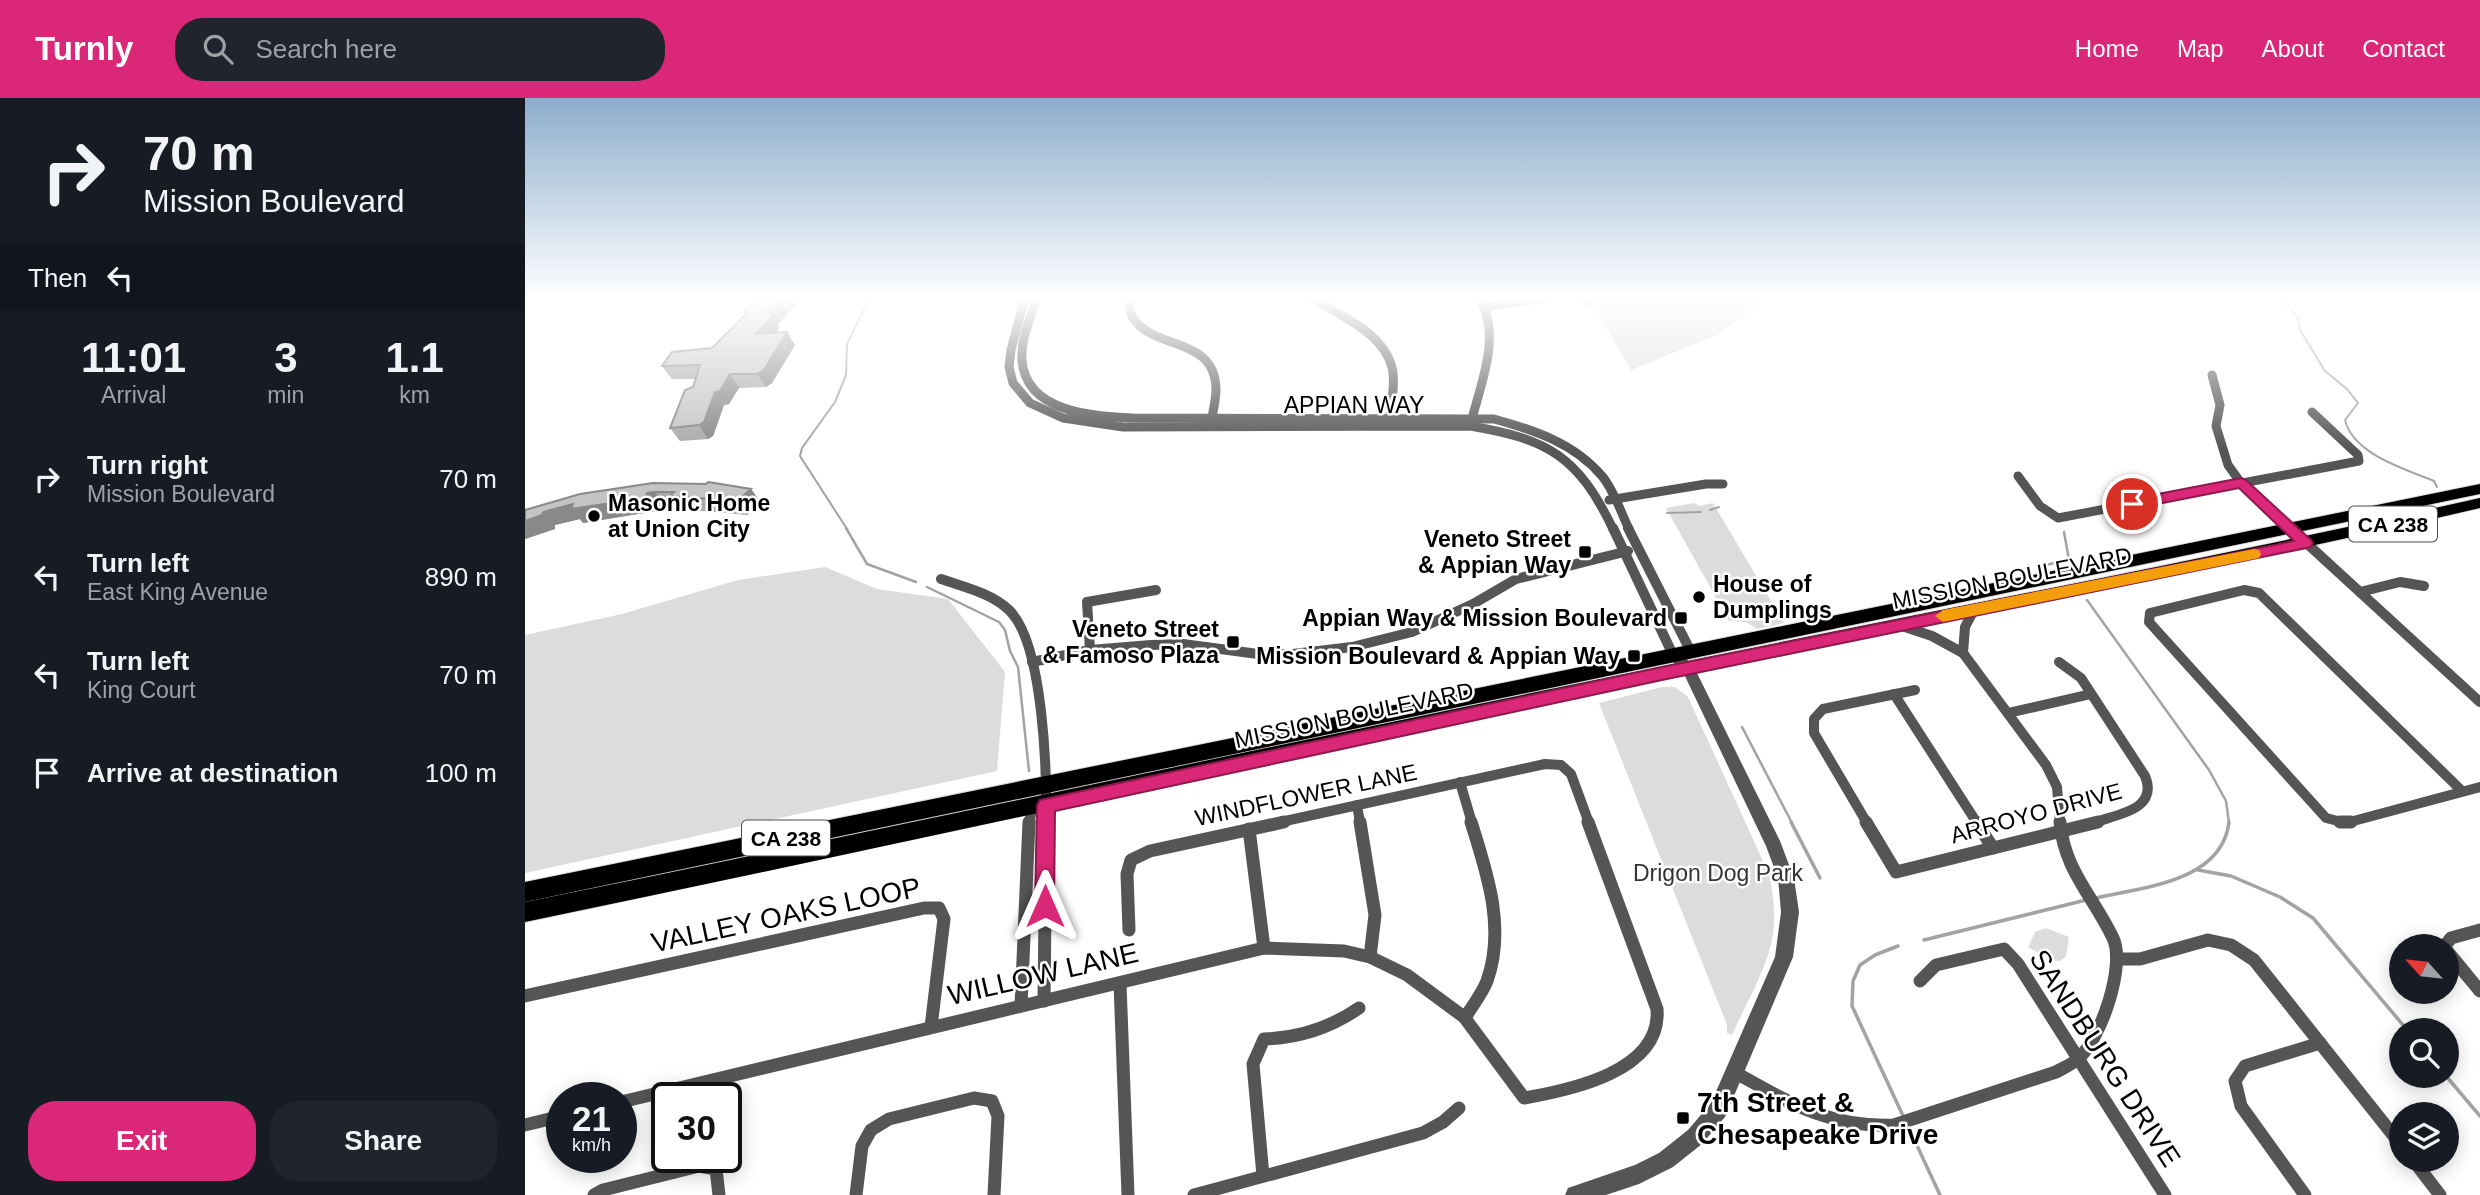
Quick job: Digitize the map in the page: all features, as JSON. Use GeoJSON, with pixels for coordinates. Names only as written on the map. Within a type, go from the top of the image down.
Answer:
{"type":"FeatureCollection","features":[{"type":"Feature","properties":{"kind":"main road","name":"MISSION BOULEVARD"},"geometry":{"type":"LineString","coordinates":[[525,912],[1684,658],[2480,489]]}},
{"type":"Feature","properties":{"kind":"main road","name":"MISSION BOULEVARD"},"geometry":{"type":"LineString","coordinates":[[1684,658],[1899,625],[2306,543],[2480,503]]}},
{"type":"Feature","properties":{"kind":"main road","name":"MISSION BOULEVARD"},"geometry":{"type":"LineString","coordinates":[[525,892],[1041,799]]}},
{"type":"Feature","properties":{"kind":"street","name":"APPIAN WAY"},"geometry":{"type":"LineString","coordinates":[[1013,348],[1009,367],[1013,383],[1030,403],[1063,418],[1085,424],[1123,427],[1211,422],[1471,421],[1517,425],[1565,445],[1603,477],[1639,550],[1684,658]]}},
{"type":"Feature","properties":{"kind":"street","name":"APPIAN WAY"},"geometry":{"type":"LineString","coordinates":[[1024,348],[1021,360],[1033,389],[1071,411],[1104,417],[1211,422]]}},
{"type":"Feature","properties":{"kind":"street"},"geometry":{"type":"LineString","coordinates":[[1193,348],[1210,365],[1218,392],[1211,422]]}},
{"type":"Feature","properties":{"kind":"street"},"geometry":{"type":"LineString","coordinates":[[1382,348],[1387,353],[1392,369],[1389,421]]}},
{"type":"Feature","properties":{"kind":"street"},"geometry":{"type":"LineString","coordinates":[[1471,421],[1489,348]]}},
{"type":"Feature","properties":{"kind":"street"},"geometry":{"type":"LineString","coordinates":[[2212,375],[2220,405],[2216,426],[2228,465],[2241,483],[2477,696]]}},
{"type":"Feature","properties":{"kind":"street"},"geometry":{"type":"LineString","coordinates":[[2018,476],[2026,490],[2049,515],[2059,519],[2360,461],[2358,454],[2312,412]]}},
{"type":"Feature","properties":{"kind":"street","name":"APPIAN WAY"},"geometry":{"type":"LineString","coordinates":[[1471,421],[1513,433],[1550,448],[1566,458],[1599,502],[1623,552],[1684,658]]}},
{"type":"Feature","properties":{"kind":"street"},"geometry":{"type":"LineString","coordinates":[[1599,502],[1706,484],[1723,484]]}},
{"type":"Feature","properties":{"kind":"street"},"geometry":{"type":"LineString","coordinates":[[1032,662],[1090,650],[1183,644],[1258,654],[1293,654],[1352,648],[1412,632],[1473,604],[1516,579],[1553,566],[1639,550]]}},
{"type":"Feature","properties":{"kind":"street"},"geometry":{"type":"LineString","coordinates":[[941,579],[986,595],[1010,611],[1026,641],[1032,662],[1040,705],[1044,1001]]}},
{"type":"Feature","properties":{"kind":"street"},"geometry":{"type":"LineString","coordinates":[[2360,592],[2400,582],[2424,586]]}},
{"type":"Feature","properties":{"kind":"street"},"geometry":{"type":"LineString","coordinates":[[1090,650],[1087,602],[1156,590]]}},
{"type":"Feature","properties":{"kind":"street"},"geometry":{"type":"LineString","coordinates":[[2462,792],[2259,593],[2244,590],[2150,612],[2149,622],[2326,818],[2346,823],[2462,792],[2480,787]]}},
{"type":"Feature","properties":{"kind":"street"},"geometry":{"type":"LineString","coordinates":[[1963,653],[1965,627],[1974,610]]}},
{"type":"Feature","properties":{"kind":"street"},"geometry":{"type":"LineString","coordinates":[[1736,1073],[1812,1115],[1838,1124],[1867,1128],[1894,1125],[2056,1072],[2079,1058],[2095,1037],[2105,1014],[2117,959],[2114,940],[2062,845],[2057,787],[2046,765],[1963,653],[1932,636],[1899,625]]}},
{"type":"Feature","properties":{"kind":"street"},"geometry":{"type":"LineString","coordinates":[[1575,1195],[1639,1174],[1666,1160],[1695,1137],[1718,1110],[1779,975],[1789,938],[1790,912],[1786,878],[1775,846],[1684,658]]}},
{"type":"Feature","properties":{"kind":"street"},"geometry":{"type":"LineString","coordinates":[[2008,713],[2091,694],[2073,669],[2059,662]]}},
{"type":"Feature","properties":{"kind":"street"},"geometry":{"type":"LineString","coordinates":[[1916,690],[1894,694],[1993,848]]}},
{"type":"Feature","properties":{"kind":"street","name":"ARROYO DRIVE"},"geometry":{"type":"LineString","coordinates":[[1894,694],[1823,709],[1814,719],[1814,733],[1896,872],[2118,816],[2136,808],[2147,799],[2150,788],[2145,776],[2091,694]]}},
{"type":"Feature","properties":{"kind":"street","name":"WINDFLOWER LANE"},"geometry":{"type":"LineString","coordinates":[[1129,930],[1127,874],[1131,860],[1150,850],[1545,764],[1562,765],[1571,774],[1657,1009],[1658,1026],[1643,1049],[1616,1072],[1594,1082],[1524,1098],[1508,1082],[1465,1018]]}},
{"type":"Feature","properties":{"kind":"street"},"geometry":{"type":"LineString","coordinates":[[1460,782],[1496,921],[1494,951],[1486,980],[1465,1018]]}},
{"type":"Feature","properties":{"kind":"street"},"geometry":{"type":"LineString","coordinates":[[1021,1006],[1041,799]]}},
{"type":"Feature","properties":{"kind":"street"},"geometry":{"type":"LineString","coordinates":[[1357,805],[1375,915],[1370,957]]}},
{"type":"Feature","properties":{"kind":"street"},"geometry":{"type":"LineString","coordinates":[[1249,829],[1264,948]]}},
{"type":"Feature","properties":{"kind":"street","name":"VALLEY OAKS LOOP"},"geometry":{"type":"LineString","coordinates":[[525,996],[924,908],[939,908],[944,919],[931,1027]]}},
{"type":"Feature","properties":{"kind":"street"},"geometry":{"type":"LineString","coordinates":[[2459,936],[2480,930]]}},
{"type":"Feature","properties":{"kind":"street"},"geometry":{"type":"LineString","coordinates":[[2117,959],[2140,959],[2208,940],[2231,945],[2255,960],[2389,1131]]}},
{"type":"Feature","properties":{"kind":"street","name":"WILLOW LANE"},"geometry":{"type":"LineString","coordinates":[[637,1098],[1264,948],[1303,948],[1370,957],[1405,975],[1465,1018]]}},
{"type":"Feature","properties":{"kind":"street","name":"SANDBURG DRIVE"},"geometry":{"type":"LineString","coordinates":[[1920,981],[1935,965],[2004,949],[2018,964],[2165,1195]]}},
{"type":"Feature","properties":{"kind":"street"},"geometry":{"type":"LineString","coordinates":[[2459,966],[2480,991]]}},
{"type":"Feature","properties":{"kind":"street"},"geometry":{"type":"LineString","coordinates":[[1120,984],[1128,1195]]}},
{"type":"Feature","properties":{"kind":"street"},"geometry":{"type":"LineString","coordinates":[[1263,1176],[1253,1064],[1264,1039],[1303,1036],[1345,1018],[1359,1008]]}},
{"type":"Feature","properties":{"kind":"street"},"geometry":{"type":"LineString","coordinates":[[2305,1195],[2241,1106],[2235,1081],[2245,1066],[2320,1042]]}},
{"type":"Feature","properties":{"kind":"street"},"geometry":{"type":"LineString","coordinates":[[856,1195],[862,1146],[871,1130],[889,1119],[974,1098],[992,1101],[998,1116],[994,1195]]}},
{"type":"Feature","properties":{"kind":"street"},"geometry":{"type":"LineString","coordinates":[[1194,1195],[1423,1133],[1443,1122],[1459,1108]]}},
{"type":"Feature","properties":{"kind":"street"},"geometry":{"type":"LineString","coordinates":[[525,1125],[546,1120]]}},
{"type":"Feature","properties":{"kind":"street"},"geometry":{"type":"LineString","coordinates":[[594,1195],[603,1190],[699,1166],[716,1169],[719,1195]]}},
{"type":"Feature","properties":{"kind":"street"},"geometry":{"type":"LineString","coordinates":[[2422,1172],[2440,1195]]}},
{"type":"Feature","properties":{"kind":"green space"},"geometry":{"type":"Polygon","coordinates":[[[1618,348],[1684,348],[1631,370],[1618,348]]]}},
{"type":"Feature","properties":{"kind":"green space"},"geometry":{"type":"Polygon","coordinates":[[[1694,503],[1699,506],[1713,503],[1784,623],[1757,629],[1746,622],[1729,621],[1666,508],[1694,503]]]}},
{"type":"Feature","properties":{"kind":"green space"},"geometry":{"type":"Polygon","coordinates":[[[825,567],[877,589],[948,599],[1005,672],[997,771],[525,873],[525,635],[622,614],[738,580],[825,567]]]}},
{"type":"Feature","properties":{"kind":"green space","name":"Drigon Dog Park"},"geometry":{"type":"Polygon","coordinates":[[[1662,687],[1675,687],[1688,697],[1769,874],[1774,911],[1770,947],[1762,972],[1732,1035],[1727,1033],[1727,1025],[1599,703],[1662,687]]]}},
{"type":"Feature","properties":{"kind":"green space"},"geometry":{"type":"Polygon","coordinates":[[[2046,928],[2069,937],[2066,956],[2060,961],[2051,960],[2028,947],[2035,932],[2046,928]]]}},
{"type":"Feature","properties":{"kind":"building"},"geometry":{"type":"Polygon","coordinates":[[[710,348],[777,348],[764,370],[757,374],[730,374],[720,391],[715,392],[704,422],[670,428],[685,390],[693,387],[700,365],[662,366],[672,352],[710,348]]]}},
{"type":"Feature","properties":{"kind":"building"},"geometry":{"type":"Polygon","coordinates":[[[708,482],[751,489],[737,501],[670,496],[674,492],[647,493],[645,498],[571,509],[573,504],[543,512],[542,515],[525,521],[525,510],[580,494],[653,483],[708,482]]]}},
{"type":"Feature","properties":{"kind":"waterway"},"geometry":{"type":"LineString","coordinates":[[847,348],[846,375],[835,402],[802,448],[800,456],[847,529]]}},
{"type":"Feature","properties":{"kind":"waterway"},"geometry":{"type":"LineString","coordinates":[[2311,348],[2325,371],[2347,389],[2358,403],[2345,420],[2358,442],[2382,459],[2434,481],[2437,487]]}},
{"type":"Feature","properties":{"kind":"waterway"},"geometry":{"type":"LineString","coordinates":[[1710,510],[1719,507]]}},
{"type":"Feature","properties":{"kind":"waterway"},"geometry":{"type":"LineString","coordinates":[[1667,513],[1701,512]]}},
{"type":"Feature","properties":{"kind":"waterway"},"geometry":{"type":"LineString","coordinates":[[846,528],[867,564],[916,582]]}},
{"type":"Feature","properties":{"kind":"waterway"},"geometry":{"type":"LineString","coordinates":[[2064,532],[2069,560]]}},
{"type":"Feature","properties":{"kind":"waterway"},"geometry":{"type":"LineString","coordinates":[[2057,562],[2069,560]]}},
{"type":"Feature","properties":{"kind":"waterway"},"geometry":{"type":"LineString","coordinates":[[2047,565],[2057,562]]}},
{"type":"Feature","properties":{"kind":"waterway"},"geometry":{"type":"LineString","coordinates":[[927,587],[999,622],[1005,630],[1010,651],[1018,667],[1029,771]]}},
{"type":"Feature","properties":{"kind":"waterway"},"geometry":{"type":"LineString","coordinates":[[2087,600],[2209,770],[2226,801],[2229,822]]}},
{"type":"Feature","properties":{"kind":"waterway"},"geometry":{"type":"LineString","coordinates":[[1742,727],[1792,823]]}},
{"type":"Feature","properties":{"kind":"waterway"},"geometry":{"type":"LineString","coordinates":[[1791,822],[1820,878]]}},
{"type":"Feature","properties":{"kind":"waterway"},"geometry":{"type":"LineString","coordinates":[[2096,898],[2157,885],[2196,870],[2212,858],[2223,842],[2229,822]]}},
{"type":"Feature","properties":{"kind":"waterway"},"geometry":{"type":"LineString","coordinates":[[2198,870],[2231,876],[2280,897],[2313,918],[2397,1018]]}},
{"type":"Feature","properties":{"kind":"waterway"},"geometry":{"type":"LineString","coordinates":[[1924,940],[2086,900]]}},
{"type":"Feature","properties":{"kind":"waterway"},"geometry":{"type":"LineString","coordinates":[[1898,946],[1875,955],[1860,965],[1853,981],[1852,1006],[1904,1118]]}},
{"type":"Feature","properties":{"kind":"waterway"},"geometry":{"type":"LineString","coordinates":[[2456,1088],[2480,1116]]}},
{"type":"Feature","properties":{"kind":"waterway"},"geometry":{"type":"LineString","coordinates":[[1907,1124],[1940,1195]]}},
{"type":"Feature","properties":{"kind":"slow traffic"},"geometry":{"type":"LineString","coordinates":[[1943,616],[2254,554]]}},
{"type":"Feature","properties":{"kind":"place","name":"Masonic Home at Union City"},"geometry":{"type":"Point","coordinates":[594,516]}},
{"type":"Feature","properties":{"kind":"place","name":"Veneto Street & Appian Way"},"geometry":{"type":"Point","coordinates":[1585,552]}},
{"type":"Feature","properties":{"kind":"place","name":"House of Dumplings"},"geometry":{"type":"Point","coordinates":[1699,597]}},
{"type":"Feature","properties":{"kind":"place","name":"Appian Way & Mission Boulevard"},"geometry":{"type":"Point","coordinates":[1681,618]}},
{"type":"Feature","properties":{"kind":"place","name":"Veneto Street & Famoso Plaza"},"geometry":{"type":"Point","coordinates":[1233,642]}},
{"type":"Feature","properties":{"kind":"place","name":"Mission Boulevard & Appian Way"},"geometry":{"type":"Point","coordinates":[1634,656]}},
{"type":"Feature","properties":{"kind":"place","name":"7th Street & Chesapeake Drive"},"geometry":{"type":"Point","coordinates":[1683,1118]}},
{"type":"Feature","properties":{"kind":"route"},"geometry":{"type":"LineString","coordinates":[[1045,906],[1046,805],[1662,673],[2306,543],[2241,483],[2132,504]]}}]}
